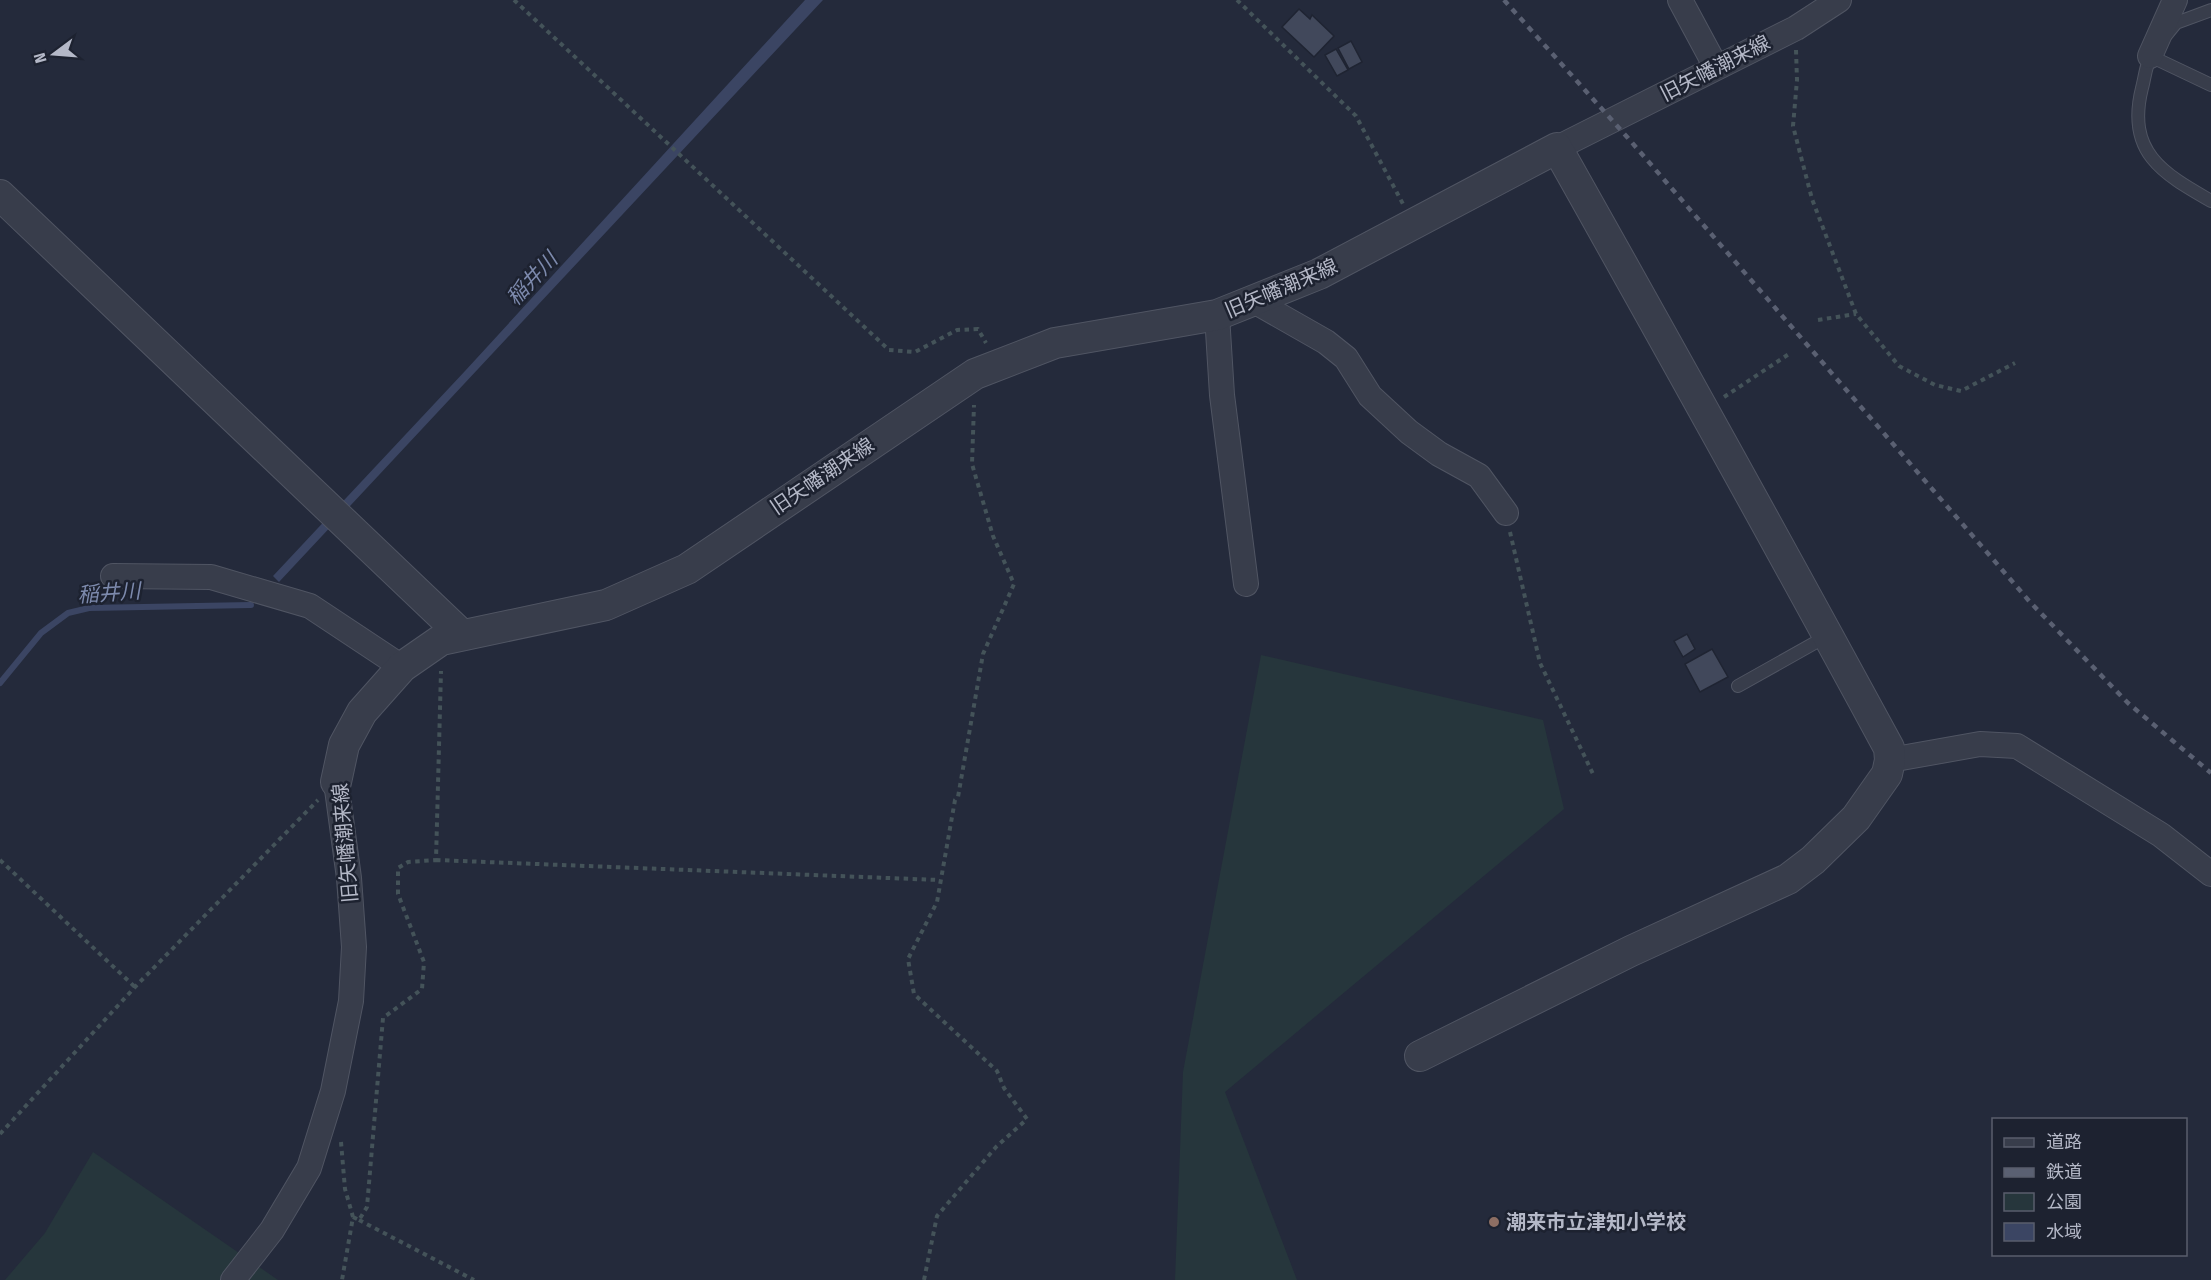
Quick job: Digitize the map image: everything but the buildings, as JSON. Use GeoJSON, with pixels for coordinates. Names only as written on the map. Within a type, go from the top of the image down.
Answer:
{"type":"FeatureCollection","features":[{"type":"Feature","properties":{"kind":"street"},"geometry":{"type":"LineString","coordinates":[[1680,0],[1716,67]]}},
{"type":"Feature","properties":{"kind":"street","name":"旧矢幡潮来線"},"geometry":{"type":"LineString","coordinates":[[233,1280],[273,1230],[309,1168],[333,1091],[351,1001],[354,947],[349,878],[336,782],[344,745],[362,712],[402,667],[451,637],[606,604],[687,568],[987,369],[1055,343],[1217,315],[1319,274],[1557,148],[1796,28],[1839,0]]}},
{"type":"Feature","properties":{"kind":"street"},"geometry":{"type":"LineString","coordinates":[[2150,56],[2175,0]]}},
{"type":"Feature","properties":{"kind":"street"},"geometry":{"type":"LineString","coordinates":[[1420,1056],[1631,951],[1788,879],[1813,860],[1856,818],[1887,774],[1890,760],[1889,748],[1828,635],[1557,148]]}},
{"type":"Feature","properties":{"kind":"street"},"geometry":{"type":"LineString","coordinates":[[0,195],[336,514],[451,637]]}},
{"type":"Feature","properties":{"kind":"street"},"geometry":{"type":"LineString","coordinates":[[1254,301],[1326,342],[1346,358],[1370,396],[1409,432],[1439,454],[1479,476],[1506,513]]}},
{"type":"Feature","properties":{"kind":"street"},"geometry":{"type":"LineString","coordinates":[[1217,315],[1222,395],[1246,584]]}},
{"type":"Feature","properties":{"kind":"street"},"geometry":{"type":"LineString","coordinates":[[113,576],[212,577],[310,606],[402,667]]}},
{"type":"Feature","properties":{"kind":"street"},"geometry":{"type":"LineString","coordinates":[[1890,760],[1980,744],[2017,746],[2161,835],[2211,874]]}},
{"type":"Feature","properties":{"kind":"lane"},"geometry":{"type":"LineString","coordinates":[[2211,10],[2176,23],[2150,56],[2138,103],[2140,132],[2148,156],[2172,179],[2211,201]]}},
{"type":"Feature","properties":{"kind":"lane"},"geometry":{"type":"LineString","coordinates":[[2150,56],[2211,85]]}},
{"type":"Feature","properties":{"kind":"lane"},"geometry":{"type":"LineString","coordinates":[[1738,686],[1828,635]]}},
{"type":"Feature","properties":{"kind":"path"},"geometry":{"type":"LineString","coordinates":[[514,0],[890,350],[915,352],[957,330],[978,329],[987,369],[972,464],[993,536],[1014,584],[983,654],[958,797],[955,800],[939,880],[937,902],[908,959],[914,994],[997,1071],[1004,1088],[1027,1119],[996,1147],[937,1216],[924,1280]]}},
{"type":"Feature","properties":{"kind":"path"},"geometry":{"type":"LineString","coordinates":[[1237,0],[1356,116],[1380,157],[1413,224]]}},
{"type":"Feature","properties":{"kind":"path"},"geometry":{"type":"LineString","coordinates":[[1796,28],[1797,80],[1793,126],[1812,199],[1856,314],[1899,366],[1935,385],[1961,391],[2015,363]]}},
{"type":"Feature","properties":{"kind":"path"},"geometry":{"type":"LineString","coordinates":[[1818,321],[1856,314]]}},
{"type":"Feature","properties":{"kind":"path"},"geometry":{"type":"LineString","coordinates":[[1704,410],[1789,354]]}},
{"type":"Feature","properties":{"kind":"path"},"geometry":{"type":"LineString","coordinates":[[1506,513],[1540,663],[1593,774]]}},
{"type":"Feature","properties":{"kind":"path"},"geometry":{"type":"LineString","coordinates":[[436,860],[451,637]]}},
{"type":"Feature","properties":{"kind":"path"},"geometry":{"type":"LineString","coordinates":[[0,1134],[135,987],[336,782]]}},
{"type":"Feature","properties":{"kind":"path"},"geometry":{"type":"LineString","coordinates":[[0,860],[135,987]]}},
{"type":"Feature","properties":{"kind":"path"},"geometry":{"type":"LineString","coordinates":[[360,1220],[368,1207],[383,1018],[422,989],[424,962],[398,894],[398,868],[408,862],[436,860],[939,880]]}},
{"type":"Feature","properties":{"kind":"path"},"geometry":{"type":"LineString","coordinates":[[339,1134],[345,1189],[353,1217],[342,1280]]}},
{"type":"Feature","properties":{"kind":"path"},"geometry":{"type":"LineString","coordinates":[[353,1217],[474,1280]]}},
{"type":"Feature","properties":{"kind":"green space"},"geometry":{"type":"Polygon","coordinates":[[[1261,655],[1543,720],[1564,809],[1225,1092],[1297,1280],[1175,1280],[1183,1072],[1261,655]]]}},
{"type":"Feature","properties":{"kind":"green space"},"geometry":{"type":"Polygon","coordinates":[[[93,1152],[278,1280],[5,1280],[45,1233],[93,1152]]]}},
{"type":"Feature","properties":{"kind":"water"},"geometry":{"type":"Polygon","coordinates":[[[805,0],[823,0],[279,582],[273,576],[465,371],[805,0]]]}},
{"type":"Feature","properties":{"kind":"waterway","name":"稲井川"},"geometry":{"type":"LineString","coordinates":[[0,683],[41,633],[68,613],[89,608],[251,605]]}},
{"type":"Feature","properties":{"kind":"railway"},"geometry":{"type":"LineString","coordinates":[[1504,0],[1628,138],[2030,602],[2128,703],[2211,773]]}},
{"type":"Feature","properties":{"kind":"place","name":"潮来市立津知小学校"},"geometry":{"type":"Point","coordinates":[1494,1222]}}]}
